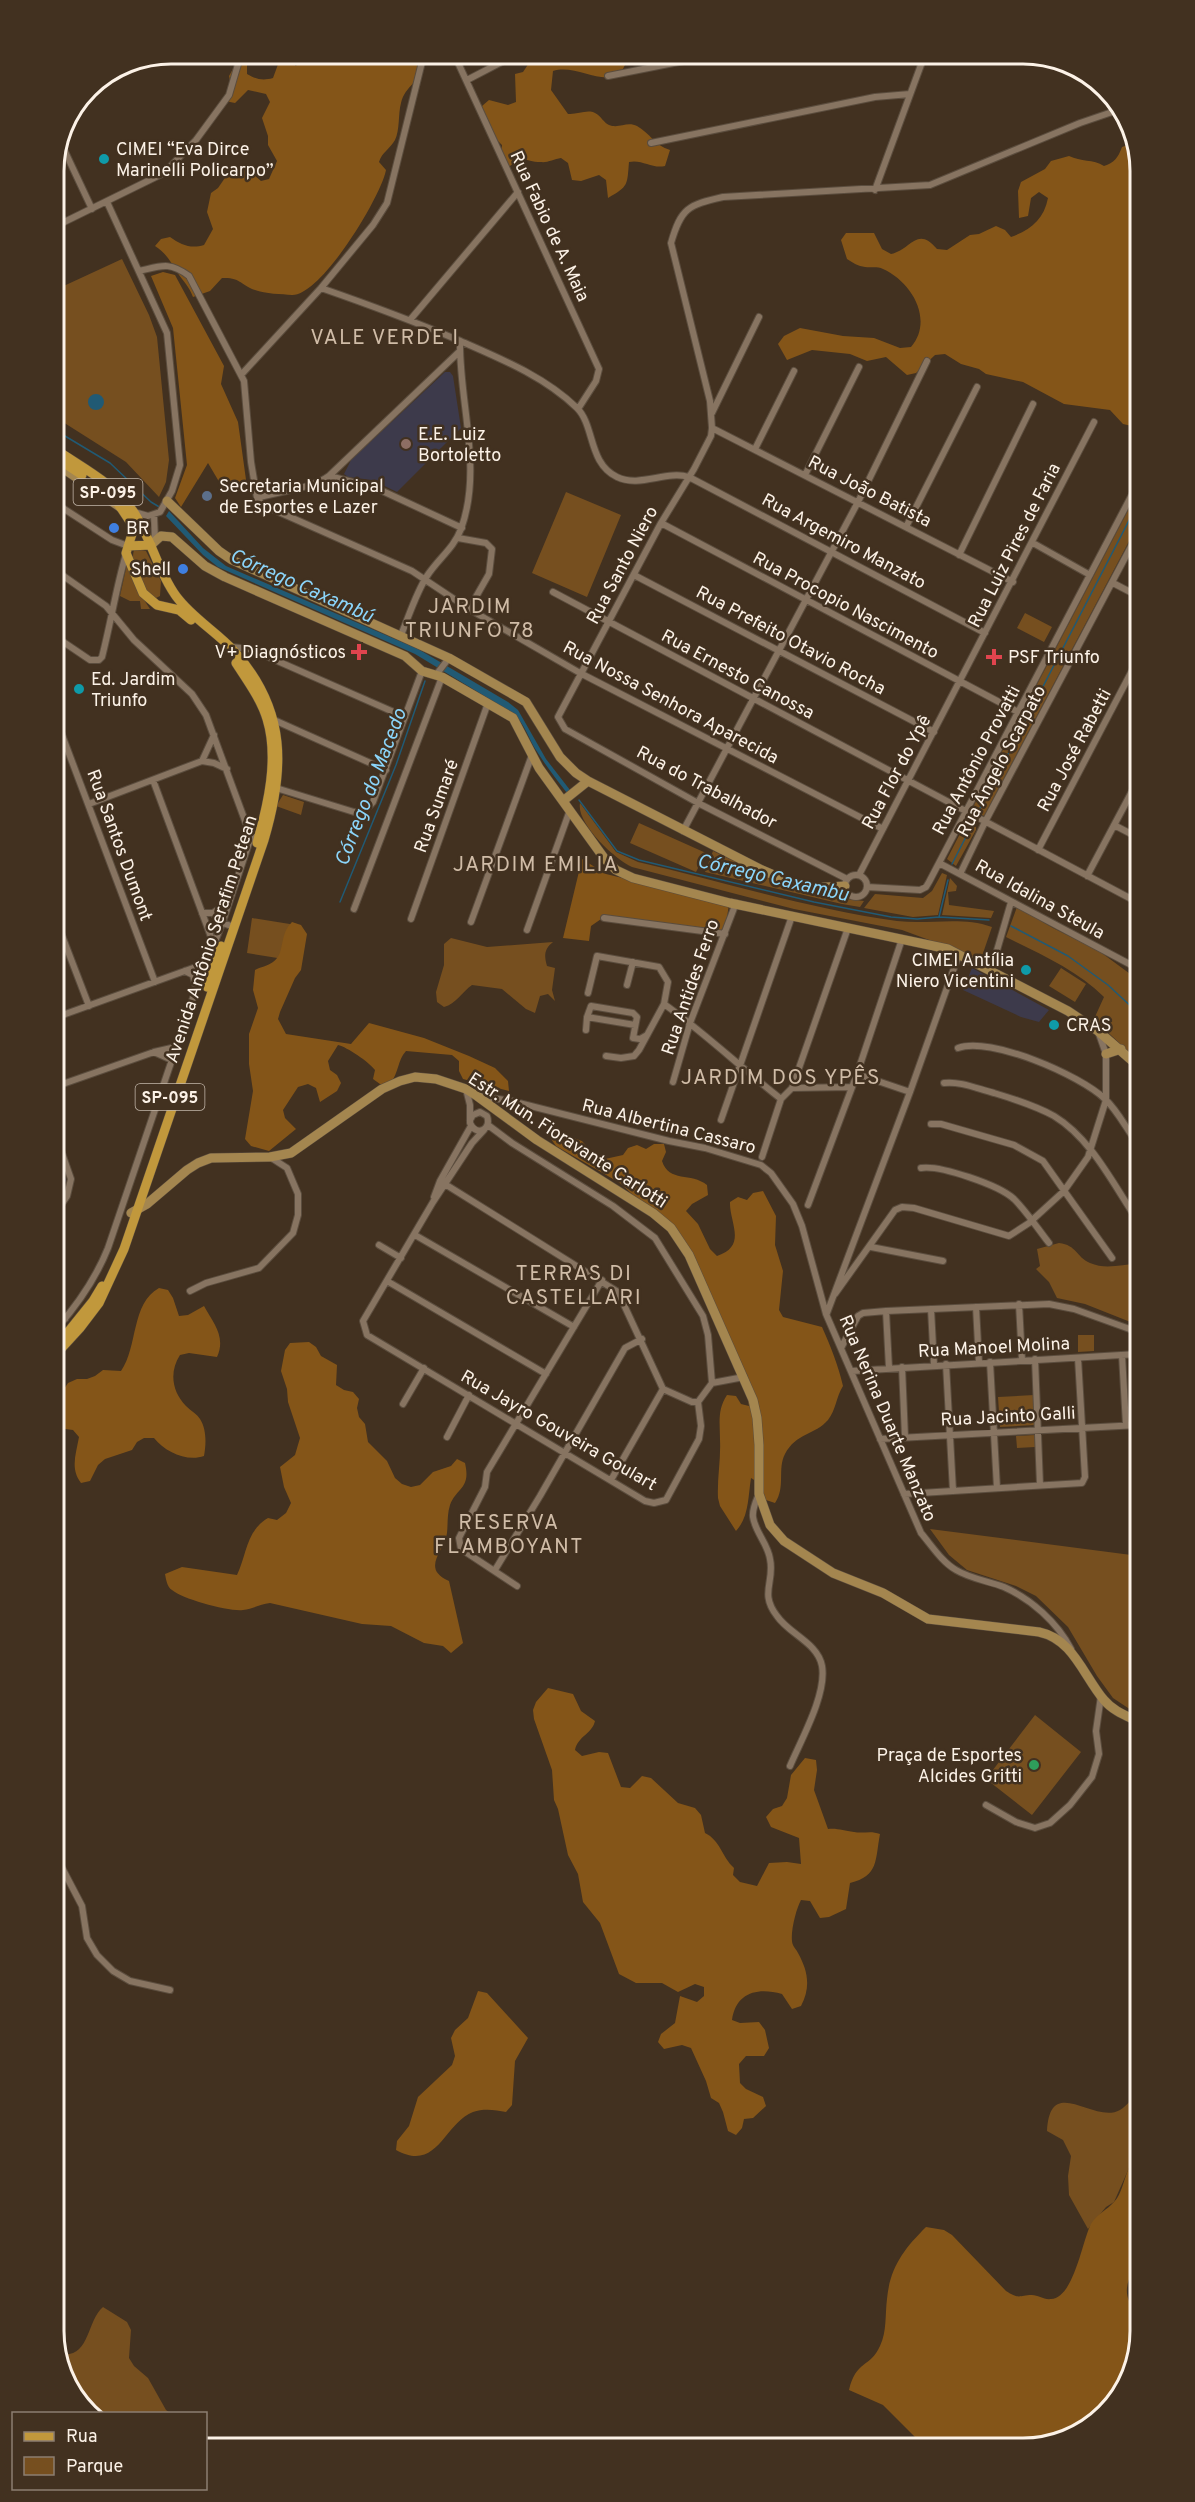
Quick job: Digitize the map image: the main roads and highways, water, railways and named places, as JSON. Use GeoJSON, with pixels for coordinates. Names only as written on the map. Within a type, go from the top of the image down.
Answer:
{"type":"FeatureCollection","features":[{"type":"Feature","properties":{"kind":"main road","name":"Avenida Antônio Serafim Petean"},"geometry":{"type":"LineString","coordinates":[[64,1344],[99,1303],[124,1249],[211,961],[264,840],[276,788],[279,755],[274,720],[265,697],[248,670],[229,646],[182,603],[169,585],[153,543],[120,495],[65,456]]}},
{"type":"Feature","properties":{"kind":"main road","name":"Avenida Antônio Serafim Petean"},"geometry":{"type":"LineString","coordinates":[[65,463],[104,489],[129,511]]}},
{"type":"Feature","properties":{"kind":"main road","name":"SP-095"},"geometry":{"type":"LineString","coordinates":[[129,511],[132,534],[127,550],[143,593],[159,605]]}},
{"type":"Feature","properties":{"kind":"main road"},"geometry":{"type":"LineString","coordinates":[[127,550],[153,543]]}},
{"type":"Feature","properties":{"kind":"main road"},"geometry":{"type":"LineString","coordinates":[[159,605],[169,585]]}},
{"type":"Feature","properties":{"kind":"main road","name":"Avenida Antônio Serafim Petean"},"geometry":{"type":"LineString","coordinates":[[64,1334],[93,1301],[108,1274],[144,1193],[255,837],[272,758],[267,718],[232,657],[179,610],[159,605]]}},
{"type":"Feature","properties":{"kind":"water"},"geometry":{"type":"Polygon","coordinates":[[[96,394],[102,396],[104,402],[102,408],[96,410],[90,408],[88,402],[90,396],[96,394]]]}},
{"type":"Feature","properties":{"kind":"water"},"geometry":{"type":"Polygon","coordinates":[[[169,511],[203,548],[226,566],[418,649],[508,702],[518,710],[546,759],[570,790],[567,793],[558,782],[534,747],[522,724],[511,712],[415,654],[218,567],[203,555],[166,516],[169,511]]]}},
{"type":"Feature","properties":{"kind":"waterway","name":"Córrego Caxambú"},"geometry":{"type":"LineString","coordinates":[[65,436],[110,463],[151,502],[161,508]]}},
{"type":"Feature","properties":{"kind":"waterway"},"geometry":{"type":"LineString","coordinates":[[977,814],[1130,519]]}},
{"type":"Feature","properties":{"kind":"waterway","name":"Córrego do Macedo"},"geometry":{"type":"LineString","coordinates":[[340,902],[396,765],[425,681]]}},
{"type":"Feature","properties":{"kind":"waterway","name":"Córrego Caxambu"},"geometry":{"type":"LineString","coordinates":[[579,800],[617,851],[639,860],[814,902],[891,917],[989,920]]}},
{"type":"Feature","properties":{"kind":"waterway"},"geometry":{"type":"LineString","coordinates":[[952,864],[972,825]]}},
{"type":"Feature","properties":{"kind":"waterway"},"geometry":{"type":"LineString","coordinates":[[939,917],[948,880]]}},
{"type":"Feature","properties":{"kind":"waterway","name":"Córrego Caxambu"},"geometry":{"type":"LineString","coordinates":[[1011,926],[1068,956],[1108,985],[1130,1005]]}},
{"type":"Feature","properties":{"kind":"place","name":"CIMEI “Eva Dirce Marinelli Policarpo”"},"geometry":{"type":"Point","coordinates":[104,159]}},
{"type":"Feature","properties":{"kind":"place","name":"E.E. Luiz Bortoletto"},"geometry":{"type":"Point","coordinates":[406,444]}},
{"type":"Feature","properties":{"kind":"place","name":"Secretaria Municipal de Esportes e Lazer"},"geometry":{"type":"Point","coordinates":[207,496]}},
{"type":"Feature","properties":{"kind":"place","name":"BR"},"geometry":{"type":"Point","coordinates":[114,528]}},
{"type":"Feature","properties":{"kind":"place","name":"Shell"},"geometry":{"type":"Point","coordinates":[183,569]}},
{"type":"Feature","properties":{"kind":"place","name":"V+ Diagnósticos"},"geometry":{"type":"Point","coordinates":[359,652]}},
{"type":"Feature","properties":{"kind":"place","name":"PSF Triunfo"},"geometry":{"type":"Point","coordinates":[994,657]}},
{"type":"Feature","properties":{"kind":"place","name":"Ed. Jardim Triunfo"},"geometry":{"type":"Point","coordinates":[79,689]}},
{"type":"Feature","properties":{"kind":"place","name":"CIMEI Antília Niero Vicentini"},"geometry":{"type":"Point","coordinates":[1026,970]}},
{"type":"Feature","properties":{"kind":"place","name":"CRAS"},"geometry":{"type":"Point","coordinates":[1054,1025]}},
{"type":"Feature","properties":{"kind":"place","name":"Praça de Esportes Alcides Gritti"},"geometry":{"type":"Point","coordinates":[1034,1765]}},
{"type":"Feature","properties":{"kind":"district","name":"VALE VERDE I"},"geometry":{"type":"Point","coordinates":[385,337]}},
{"type":"Feature","properties":{"kind":"district","name":"JARDIM TRIUNFO 78"},"geometry":{"type":"Point","coordinates":[470,618]}},
{"type":"Feature","properties":{"kind":"district","name":"JARDIM EMILIA"},"geometry":{"type":"Point","coordinates":[536,864]}},
{"type":"Feature","properties":{"kind":"district","name":"JARDIM DOS YPÊS"},"geometry":{"type":"Point","coordinates":[781,1077]}},
{"type":"Feature","properties":{"kind":"district","name":"TERRAS DI CASTELLARI"},"geometry":{"type":"Point","coordinates":[574,1285]}},
{"type":"Feature","properties":{"kind":"district","name":"RESERVA FLAMBOYANT"},"geometry":{"type":"Point","coordinates":[509,1534]}}]}
